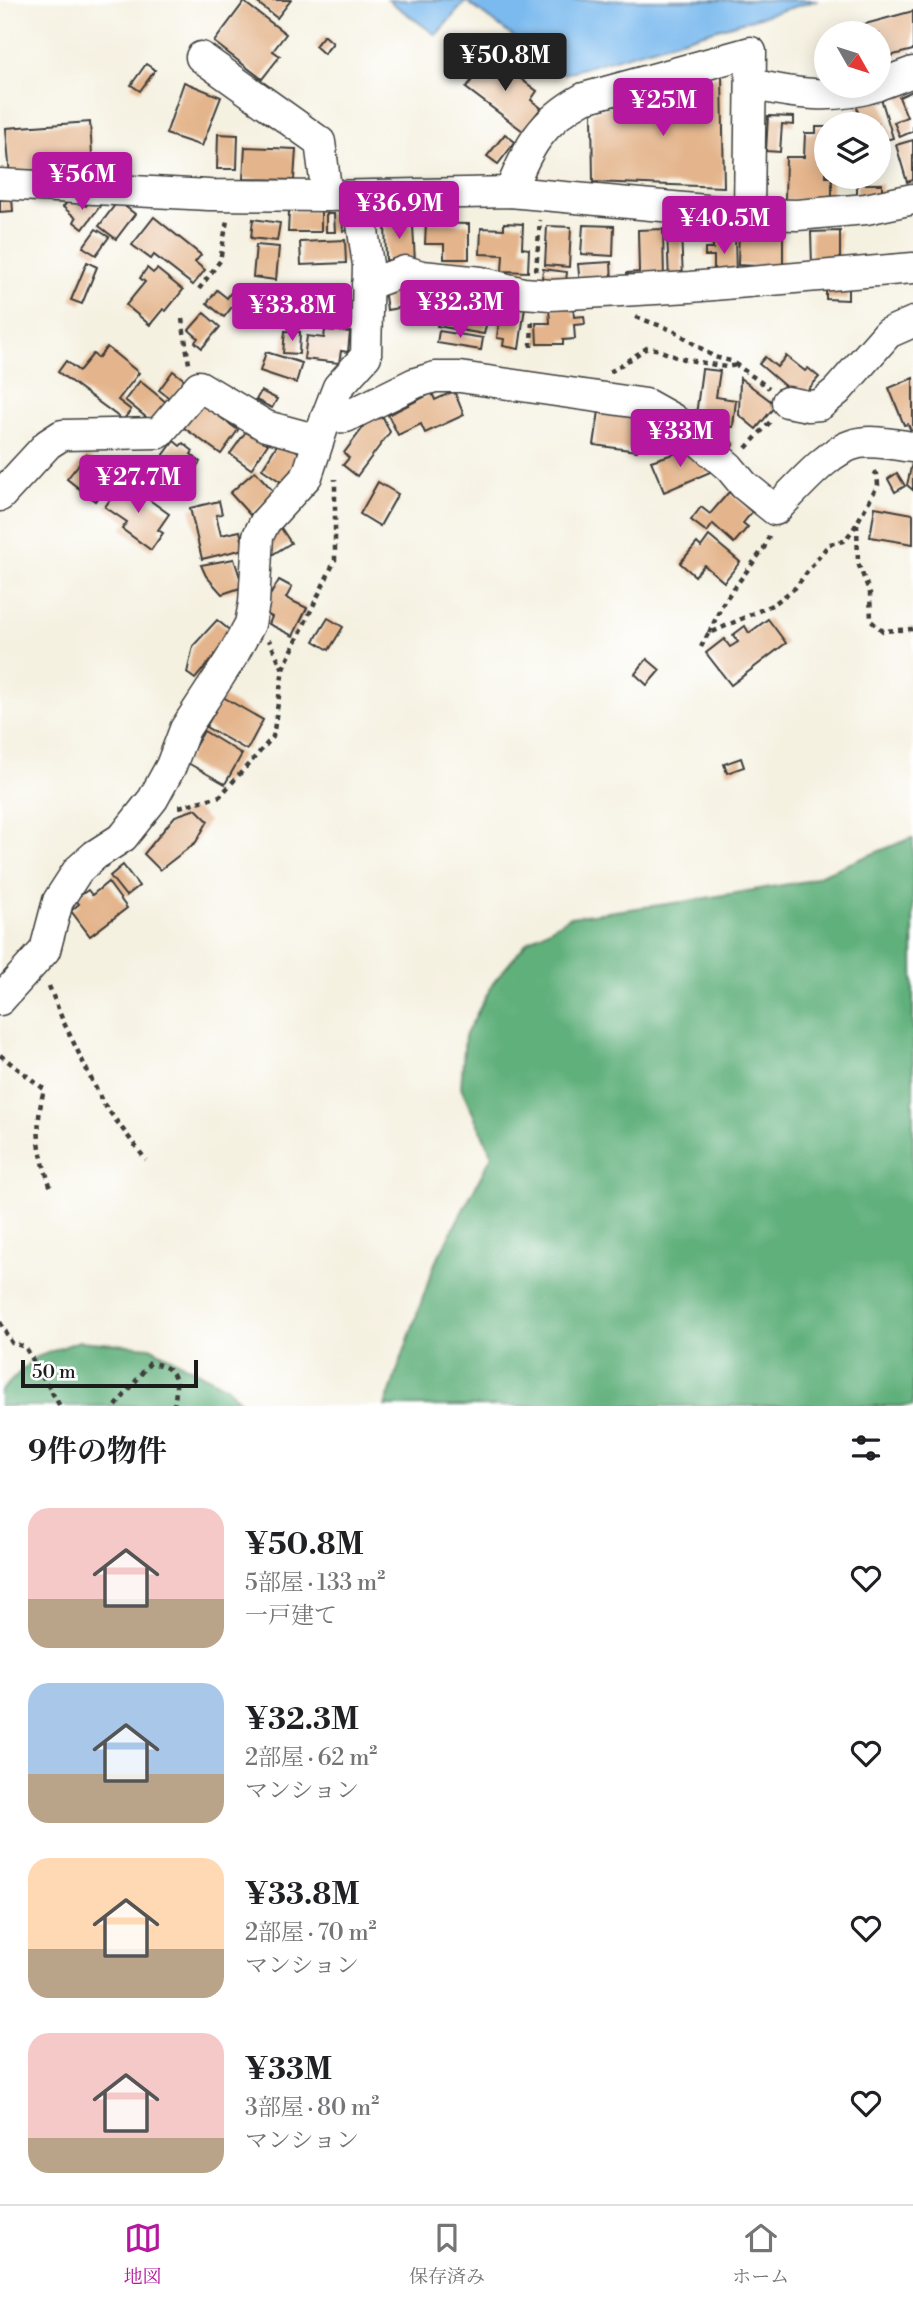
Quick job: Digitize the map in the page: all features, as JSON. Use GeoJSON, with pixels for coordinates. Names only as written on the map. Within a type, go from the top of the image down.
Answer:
{"type":"FeatureCollection","features":[{"type":"Feature","properties":{"kind":"street"},"geometry":{"type":"LineString","coordinates":[[510,192],[526,153],[537,137],[565,108],[583,98],[751,52],[749,214]]}},
{"type":"Feature","properties":{"kind":"street"},"geometry":{"type":"LineString","coordinates":[[201,57],[320,142],[327,196]]}},
{"type":"Feature","properties":{"kind":"street"},"geometry":{"type":"LineString","coordinates":[[891,80],[913,72]]}},
{"type":"Feature","properties":{"kind":"street"},"geometry":{"type":"LineString","coordinates":[[751,85],[789,93],[814,93]]}},
{"type":"Feature","properties":{"kind":"street"},"geometry":{"type":"LineString","coordinates":[[0,184],[230,195],[358,196],[510,192],[749,214],[797,215],[846,212],[913,199]]}},
{"type":"Feature","properties":{"kind":"street"},"geometry":{"type":"LineString","coordinates":[[0,1000],[45,950],[58,901],[78,870],[123,837],[153,799],[171,766],[185,729],[250,624],[258,536],[265,522],[307,476],[338,387],[366,356],[368,265],[358,196]]}},
{"type":"Feature","properties":{"kind":"street"},"geometry":{"type":"LineString","coordinates":[[367,285],[405,271],[422,276],[481,282],[534,294],[551,295],[690,287],[913,268]]}},
{"type":"Feature","properties":{"kind":"street"},"geometry":{"type":"LineString","coordinates":[[787,402],[820,405],[888,333],[913,322]]}},
{"type":"Feature","properties":{"kind":"street"},"geometry":{"type":"LineString","coordinates":[[0,496],[48,444],[62,435],[159,433],[200,386],[265,426],[322,429],[415,383],[435,377],[460,377],[646,404],[673,419],[775,510],[830,458],[857,443],[874,442],[913,447]]}},
{"type":"Feature","properties":{"kind":"path"},"geometry":{"type":"LineString","coordinates":[[199,289],[220,261],[230,195]]}},
{"type":"Feature","properties":{"kind":"path"},"geometry":{"type":"LineString","coordinates":[[534,294],[542,195]]}},
{"type":"Feature","properties":{"kind":"path"},"geometry":{"type":"LineString","coordinates":[[633,316],[675,331],[714,357],[737,365],[787,402],[729,467]]}},
{"type":"Feature","properties":{"kind":"path"},"geometry":{"type":"LineString","coordinates":[[182,320],[188,362],[200,386]]}},
{"type":"Feature","properties":{"kind":"path"},"geometry":{"type":"LineString","coordinates":[[568,393],[647,348],[678,358],[726,367],[737,365]]}},
{"type":"Feature","properties":{"kind":"path"},"geometry":{"type":"LineString","coordinates":[[708,634],[774,604],[795,588],[829,544],[844,541],[857,523],[878,485],[877,474],[830,458]]}},
{"type":"Feature","properties":{"kind":"path"},"geometry":{"type":"LineString","coordinates":[[141,816],[220,796],[273,737],[283,670],[335,560],[336,466]]}},
{"type":"Feature","properties":{"kind":"path"},"geometry":{"type":"LineString","coordinates":[[701,647],[723,603],[764,548],[775,510]]}},
{"type":"Feature","properties":{"kind":"path"},"geometry":{"type":"LineString","coordinates":[[857,523],[858,563],[870,593],[871,621],[883,631],[913,629]]}},
{"type":"Feature","properties":{"kind":"path"},"geometry":{"type":"LineString","coordinates":[[250,624],[268,639],[283,670]]}},
{"type":"Feature","properties":{"kind":"path"},"geometry":{"type":"LineString","coordinates":[[45,950],[49,990],[85,1068],[103,1103],[146,1160]]}},
{"type":"Feature","properties":{"kind":"path"},"geometry":{"type":"LineString","coordinates":[[0,1055],[44,1089],[37,1133],[52,1191]]}},
{"type":"Feature","properties":{"kind":"path"},"geometry":{"type":"LineString","coordinates":[[0,1322],[12,1343],[25,1347],[60,1406]]}},
{"type":"Feature","properties":{"kind":"path"},"geometry":{"type":"LineString","coordinates":[[116,1406],[150,1363],[161,1365],[172,1372],[178,1383],[174,1406]]}},
{"type":"Feature","properties":{"kind":"green space"},"geometry":{"type":"Polygon","coordinates":[[[911,838],[913,1406],[385,1406],[435,1263],[492,1155],[461,1087],[465,1036],[493,983],[527,942],[570,917],[806,881],[911,838]]]}},
{"type":"Feature","properties":{"kind":"green space"},"geometry":{"type":"Polygon","coordinates":[[[79,1341],[150,1347],[225,1386],[245,1406],[0,1406],[0,1392],[34,1358],[79,1341]]]}},
{"type":"Feature","properties":{"kind":"water"},"geometry":{"type":"Polygon","coordinates":[[[388,0],[818,0],[563,74],[466,1],[436,35],[388,0]]]}},
{"type":"Feature","properties":{"kind":"building"},"geometry":{"type":"Polygon","coordinates":[[[254,0],[291,0],[277,18],[254,0]]]}},
{"type":"Feature","properties":{"kind":"building"},"geometry":{"type":"Polygon","coordinates":[[[244,2],[286,34],[273,51],[280,56],[262,79],[214,42],[244,2]]]}},
{"type":"Feature","properties":{"kind":"building"},"geometry":{"type":"Polygon","coordinates":[[[913,11],[913,50],[891,56],[891,21],[876,21],[913,11]]]}},
{"type":"Feature","properties":{"kind":"building"},"geometry":{"type":"Polygon","coordinates":[[[324,35],[333,43],[324,54],[315,46],[324,35]]]}},
{"type":"Feature","properties":{"kind":"building"},"geometry":{"type":"Polygon","coordinates":[[[490,56],[537,91],[531,100],[541,108],[523,131],[466,88],[490,56]]]}},
{"type":"Feature","properties":{"kind":"building"},"geometry":{"type":"Polygon","coordinates":[[[146,64],[155,70],[140,91],[131,85],[146,64]]]}},
{"type":"Feature","properties":{"kind":"building"},"geometry":{"type":"Polygon","coordinates":[[[722,75],[724,187],[593,182],[592,112],[722,75]]]}},
{"type":"Feature","properties":{"kind":"building"},"geometry":{"type":"Polygon","coordinates":[[[184,82],[221,97],[202,146],[166,134],[184,82]]]}},
{"type":"Feature","properties":{"kind":"building"},"geometry":{"type":"Polygon","coordinates":[[[913,91],[913,131],[900,137],[894,122],[907,117],[899,97],[913,91]]]}},
{"type":"Feature","properties":{"kind":"building"},"geometry":{"type":"Polygon","coordinates":[[[881,98],[885,112],[858,112],[856,105],[881,98]]]}},
{"type":"Feature","properties":{"kind":"building"},"geometry":{"type":"Polygon","coordinates":[[[768,116],[794,117],[794,125],[782,124],[780,152],[766,151],[768,116]]]}},
{"type":"Feature","properties":{"kind":"building"},"geometry":{"type":"Polygon","coordinates":[[[90,122],[93,171],[10,177],[6,128],[90,122]]]}},
{"type":"Feature","properties":{"kind":"building"},"geometry":{"type":"Polygon","coordinates":[[[805,133],[814,133],[814,189],[832,189],[832,200],[785,200],[786,157],[804,157],[805,133]]]}},
{"type":"Feature","properties":{"kind":"building"},"geometry":{"type":"Polygon","coordinates":[[[218,134],[238,135],[237,169],[217,169],[218,134]]]}},
{"type":"Feature","properties":{"kind":"building"},"geometry":{"type":"Polygon","coordinates":[[[505,134],[515,142],[498,164],[487,156],[505,134]]]}},
{"type":"Feature","properties":{"kind":"building"},"geometry":{"type":"Polygon","coordinates":[[[913,140],[913,180],[907,182],[896,145],[913,140]]]}},
{"type":"Feature","properties":{"kind":"building"},"geometry":{"type":"Polygon","coordinates":[[[245,147],[296,149],[294,180],[243,179],[245,147]]]}},
{"type":"Feature","properties":{"kind":"building"},"geometry":{"type":"Polygon","coordinates":[[[857,189],[882,189],[882,194],[857,194],[857,189]]]}},
{"type":"Feature","properties":{"kind":"building"},"geometry":{"type":"Polygon","coordinates":[[[12,199],[13,211],[0,212],[0,200],[12,199]]]}},
{"type":"Feature","properties":{"kind":"building"},"geometry":{"type":"Polygon","coordinates":[[[70,199],[86,206],[91,199],[100,206],[83,229],[74,222],[76,218],[63,207],[70,199]]]}},
{"type":"Feature","properties":{"kind":"building"},"geometry":{"type":"Polygon","coordinates":[[[118,201],[135,214],[116,239],[99,226],[118,201]]]}},
{"type":"Feature","properties":{"kind":"building"},"geometry":{"type":"Polygon","coordinates":[[[289,211],[321,211],[321,232],[288,232],[289,211]]]}},
{"type":"Feature","properties":{"kind":"building"},"geometry":{"type":"Polygon","coordinates":[[[326,214],[334,214],[335,232],[326,232],[326,214]]]}},
{"type":"Feature","properties":{"kind":"building"},"geometry":{"type":"Polygon","coordinates":[[[342,216],[350,216],[351,230],[343,231],[342,216]]]}},
{"type":"Feature","properties":{"kind":"building"},"geometry":{"type":"Polygon","coordinates":[[[154,217],[201,255],[195,262],[205,270],[193,285],[154,255],[151,259],[132,245],[154,217]]]}},
{"type":"Feature","properties":{"kind":"building"},"geometry":{"type":"Polygon","coordinates":[[[253,219],[280,223],[277,241],[251,238],[253,219]]]}},
{"type":"Feature","properties":{"kind":"building"},"geometry":{"type":"Polygon","coordinates":[[[405,219],[405,227],[413,226],[415,262],[386,260],[385,220],[405,219]]]}},
{"type":"Feature","properties":{"kind":"building"},"geometry":{"type":"Polygon","coordinates":[[[426,223],[469,224],[469,259],[444,259],[444,244],[425,244],[426,223]]]}},
{"type":"Feature","properties":{"kind":"building"},"geometry":{"type":"Polygon","coordinates":[[[504,223],[523,224],[522,248],[529,249],[528,272],[502,271],[503,255],[480,254],[481,228],[504,229],[504,223]]]}},
{"type":"Feature","properties":{"kind":"building"},"geometry":{"type":"Polygon","coordinates":[[[583,225],[614,226],[613,256],[581,254],[583,225]]]}},
{"type":"Feature","properties":{"kind":"building"},"geometry":{"type":"Polygon","coordinates":[[[547,226],[571,227],[569,267],[545,265],[547,226]]]}},
{"type":"Feature","properties":{"kind":"building"},"geometry":{"type":"Polygon","coordinates":[[[739,228],[783,229],[783,274],[756,275],[756,266],[738,265],[739,228]]]}},
{"type":"Feature","properties":{"kind":"building"},"geometry":{"type":"Polygon","coordinates":[[[96,229],[109,237],[96,255],[83,247],[96,229]]]}},
{"type":"Feature","properties":{"kind":"building"},"geometry":{"type":"Polygon","coordinates":[[[663,229],[664,281],[628,284],[627,273],[639,272],[638,230],[663,229]]]}},
{"type":"Feature","properties":{"kind":"building"},"geometry":{"type":"Polygon","coordinates":[[[667,230],[681,230],[683,280],[669,281],[667,230]]]}},
{"type":"Feature","properties":{"kind":"building"},"geometry":{"type":"Polygon","coordinates":[[[840,231],[840,265],[812,266],[811,232],[840,231]]]}},
{"type":"Feature","properties":{"kind":"building"},"geometry":{"type":"Polygon","coordinates":[[[735,236],[736,277],[714,274],[714,256],[705,256],[705,249],[713,249],[713,237],[735,236]]]}},
{"type":"Feature","properties":{"kind":"building"},"geometry":{"type":"Polygon","coordinates":[[[345,240],[346,263],[301,265],[300,242],[345,240]]]}},
{"type":"Feature","properties":{"kind":"building"},"geometry":{"type":"Polygon","coordinates":[[[256,245],[279,247],[276,280],[253,277],[256,245]]]}},
{"type":"Feature","properties":{"kind":"building"},"geometry":{"type":"Polygon","coordinates":[[[87,262],[97,267],[82,304],[71,300],[87,262]]]}},
{"type":"Feature","properties":{"kind":"building"},"geometry":{"type":"Polygon","coordinates":[[[611,262],[612,283],[580,285],[578,264],[611,262]]]}},
{"type":"Feature","properties":{"kind":"building"},"geometry":{"type":"Polygon","coordinates":[[[147,268],[153,273],[157,269],[183,290],[150,325],[126,305],[145,282],[140,278],[147,268]]]}},
{"type":"Feature","properties":{"kind":"building"},"geometry":{"type":"Polygon","coordinates":[[[543,269],[567,272],[565,290],[541,288],[543,269]]]}},
{"type":"Feature","properties":{"kind":"building"},"geometry":{"type":"Polygon","coordinates":[[[826,283],[848,284],[848,300],[826,299],[826,283]]]}},
{"type":"Feature","properties":{"kind":"building"},"geometry":{"type":"Polygon","coordinates":[[[407,285],[410,306],[387,310],[384,289],[407,285]]]}},
{"type":"Feature","properties":{"kind":"building"},"geometry":{"type":"Polygon","coordinates":[[[253,286],[275,288],[271,315],[243,313],[244,300],[252,301],[253,286]]]}},
{"type":"Feature","properties":{"kind":"building"},"geometry":{"type":"Polygon","coordinates":[[[462,288],[505,296],[504,305],[461,298],[462,288]]]}},
{"type":"Feature","properties":{"kind":"building"},"geometry":{"type":"Polygon","coordinates":[[[217,290],[227,298],[232,291],[239,298],[224,317],[207,303],[217,290]]]}},
{"type":"Feature","properties":{"kind":"building"},"geometry":{"type":"Polygon","coordinates":[[[510,298],[526,300],[519,349],[503,346],[504,339],[497,338],[500,312],[508,313],[510,298]]]}},
{"type":"Feature","properties":{"kind":"building"},"geometry":{"type":"Polygon","coordinates":[[[573,307],[574,317],[584,316],[585,324],[574,325],[575,339],[563,340],[563,344],[537,344],[536,323],[550,323],[549,308],[573,307]]]}},
{"type":"Feature","properties":{"kind":"building"},"geometry":{"type":"Polygon","coordinates":[[[204,313],[220,327],[202,348],[195,342],[198,338],[189,330],[204,313]]]}},
{"type":"Feature","properties":{"kind":"building"},"geometry":{"type":"Polygon","coordinates":[[[440,313],[487,321],[484,334],[437,326],[440,313]]]}},
{"type":"Feature","properties":{"kind":"building"},"geometry":{"type":"Polygon","coordinates":[[[325,330],[350,332],[348,352],[341,351],[339,363],[304,359],[307,336],[324,338],[325,330]]]}},
{"type":"Feature","properties":{"kind":"building"},"geometry":{"type":"Polygon","coordinates":[[[285,331],[300,332],[299,354],[283,353],[285,331]]]}},
{"type":"Feature","properties":{"kind":"building"},"geometry":{"type":"Polygon","coordinates":[[[439,331],[483,338],[481,350],[437,343],[439,331]]]}},
{"type":"Feature","properties":{"kind":"building"},"geometry":{"type":"Polygon","coordinates":[[[107,347],[139,373],[118,400],[131,410],[123,420],[58,372],[66,361],[79,371],[93,354],[98,358],[107,347]]]}},
{"type":"Feature","properties":{"kind":"building"},"geometry":{"type":"Polygon","coordinates":[[[266,352],[302,363],[296,383],[260,371],[266,352]]]}},
{"type":"Feature","properties":{"kind":"building"},"geometry":{"type":"Polygon","coordinates":[[[786,356],[805,371],[808,368],[819,377],[800,399],[759,364],[765,357],[777,367],[786,356]]]}},
{"type":"Feature","properties":{"kind":"building"},"geometry":{"type":"Polygon","coordinates":[[[702,369],[720,371],[716,397],[736,400],[733,427],[695,423],[702,369]]]}},
{"type":"Feature","properties":{"kind":"building"},"geometry":{"type":"Polygon","coordinates":[[[173,371],[186,381],[172,400],[159,390],[173,371]]]}},
{"type":"Feature","properties":{"kind":"building"},"geometry":{"type":"Polygon","coordinates":[[[740,378],[776,405],[756,429],[739,415],[740,378]]]}},
{"type":"Feature","properties":{"kind":"building"},"geometry":{"type":"Polygon","coordinates":[[[913,378],[913,436],[908,424],[904,425],[889,388],[913,378]]]}},
{"type":"Feature","properties":{"kind":"building"},"geometry":{"type":"Polygon","coordinates":[[[140,381],[167,403],[152,422],[125,400],[140,381]]]}},
{"type":"Feature","properties":{"kind":"building"},"geometry":{"type":"Polygon","coordinates":[[[261,391],[277,399],[272,408],[256,400],[261,391]]]}},
{"type":"Feature","properties":{"kind":"building"},"geometry":{"type":"Polygon","coordinates":[[[454,391],[464,415],[425,433],[421,424],[398,435],[388,415],[432,393],[435,400],[454,391]]]}},
{"type":"Feature","properties":{"kind":"building"},"geometry":{"type":"Polygon","coordinates":[[[198,401],[238,430],[221,454],[180,425],[198,401]]]}},
{"type":"Feature","properties":{"kind":"building"},"geometry":{"type":"Polygon","coordinates":[[[599,411],[642,418],[637,451],[594,445],[599,411]]]}},
{"type":"Feature","properties":{"kind":"building"},"geometry":{"type":"Polygon","coordinates":[[[383,417],[390,432],[357,476],[343,465],[349,458],[344,453],[368,421],[383,417]]]}},
{"type":"Feature","properties":{"kind":"building"},"geometry":{"type":"Polygon","coordinates":[[[714,428],[734,444],[728,452],[708,436],[714,428]]]}},
{"type":"Feature","properties":{"kind":"building"},"geometry":{"type":"Polygon","coordinates":[[[247,430],[268,444],[251,469],[230,454],[247,430]]]}},
{"type":"Feature","properties":{"kind":"building"},"geometry":{"type":"Polygon","coordinates":[[[280,440],[303,455],[284,484],[262,469],[280,440]]]}},
{"type":"Feature","properties":{"kind":"building"},"geometry":{"type":"Polygon","coordinates":[[[174,441],[180,446],[183,443],[193,451],[191,454],[200,462],[183,484],[157,464],[174,441]]]}},
{"type":"Feature","properties":{"kind":"building"},"geometry":{"type":"Polygon","coordinates":[[[686,450],[717,469],[664,492],[651,461],[686,450]]]}},
{"type":"Feature","properties":{"kind":"building"},"geometry":{"type":"Polygon","coordinates":[[[87,454],[114,477],[95,501],[67,479],[87,454]]]}},
{"type":"Feature","properties":{"kind":"building"},"geometry":{"type":"Polygon","coordinates":[[[913,464],[913,490],[907,485],[913,464]]]}},
{"type":"Feature","properties":{"kind":"building"},"geometry":{"type":"Polygon","coordinates":[[[255,471],[274,492],[250,515],[230,493],[255,471]]]}},
{"type":"Feature","properties":{"kind":"building"},"geometry":{"type":"Polygon","coordinates":[[[897,473],[905,486],[895,492],[888,479],[897,473]]]}},
{"type":"Feature","properties":{"kind":"building"},"geometry":{"type":"Polygon","coordinates":[[[123,481],[169,514],[158,530],[163,533],[151,550],[122,529],[127,522],[105,507],[123,481]]]}},
{"type":"Feature","properties":{"kind":"building"},"geometry":{"type":"Polygon","coordinates":[[[378,482],[398,494],[380,526],[360,514],[378,482]]]}},
{"type":"Feature","properties":{"kind":"building"},"geometry":{"type":"Polygon","coordinates":[[[729,492],[752,512],[743,523],[748,527],[734,543],[713,524],[707,532],[691,520],[701,507],[710,514],[729,492]]]}},
{"type":"Feature","properties":{"kind":"building"},"geometry":{"type":"Polygon","coordinates":[[[219,501],[222,514],[216,515],[221,535],[240,531],[244,549],[202,559],[190,508],[219,501]]]}},
{"type":"Feature","properties":{"kind":"building"},"geometry":{"type":"Polygon","coordinates":[[[875,507],[913,514],[913,544],[870,537],[875,507]]]}},
{"type":"Feature","properties":{"kind":"building"},"geometry":{"type":"Polygon","coordinates":[[[277,522],[291,543],[270,556],[264,545],[277,522]]]}},
{"type":"Feature","properties":{"kind":"building"},"geometry":{"type":"Polygon","coordinates":[[[709,536],[740,562],[724,582],[704,565],[695,576],[680,563],[697,543],[701,547],[709,536]]]}},
{"type":"Feature","properties":{"kind":"building"},"geometry":{"type":"Polygon","coordinates":[[[234,559],[243,587],[222,594],[206,576],[201,565],[234,559]]]}},
{"type":"Feature","properties":{"kind":"building"},"geometry":{"type":"Polygon","coordinates":[[[279,580],[292,587],[286,598],[307,608],[293,636],[269,624],[272,617],[261,611],[279,580]]]}},
{"type":"Feature","properties":{"kind":"building"},"geometry":{"type":"Polygon","coordinates":[[[328,618],[343,627],[329,650],[314,641],[328,618]]]}},
{"type":"Feature","properties":{"kind":"building"},"geometry":{"type":"Polygon","coordinates":[[[768,619],[786,643],[731,685],[706,653],[724,639],[730,647],[738,642],[733,635],[745,626],[749,633],[768,619]]]}},
{"type":"Feature","properties":{"kind":"building"},"geometry":{"type":"Polygon","coordinates":[[[217,620],[233,633],[195,679],[187,673],[193,646],[217,620]]]}},
{"type":"Feature","properties":{"kind":"building"},"geometry":{"type":"Polygon","coordinates":[[[647,659],[660,670],[647,685],[635,674],[647,659]]]}},
{"type":"Feature","properties":{"kind":"building"},"geometry":{"type":"Polygon","coordinates":[[[223,697],[263,720],[247,750],[206,727],[223,697]]]}},
{"type":"Feature","properties":{"kind":"building"},"geometry":{"type":"Polygon","coordinates":[[[204,731],[242,754],[225,784],[186,762],[204,731]]]}},
{"type":"Feature","properties":{"kind":"building"},"geometry":{"type":"Polygon","coordinates":[[[741,758],[744,767],[727,773],[724,764],[741,758]]]}},
{"type":"Feature","properties":{"kind":"building"},"geometry":{"type":"Polygon","coordinates":[[[196,809],[208,821],[196,842],[160,870],[144,854],[175,816],[196,809]]]}},
{"type":"Feature","properties":{"kind":"building"},"geometry":{"type":"Polygon","coordinates":[[[123,865],[139,886],[126,896],[110,876],[123,865]]]}},
{"type":"Feature","properties":{"kind":"building"},"geometry":{"type":"Polygon","coordinates":[[[108,882],[127,908],[90,936],[71,911],[79,904],[75,899],[88,890],[92,895],[108,882]]]}}]}
